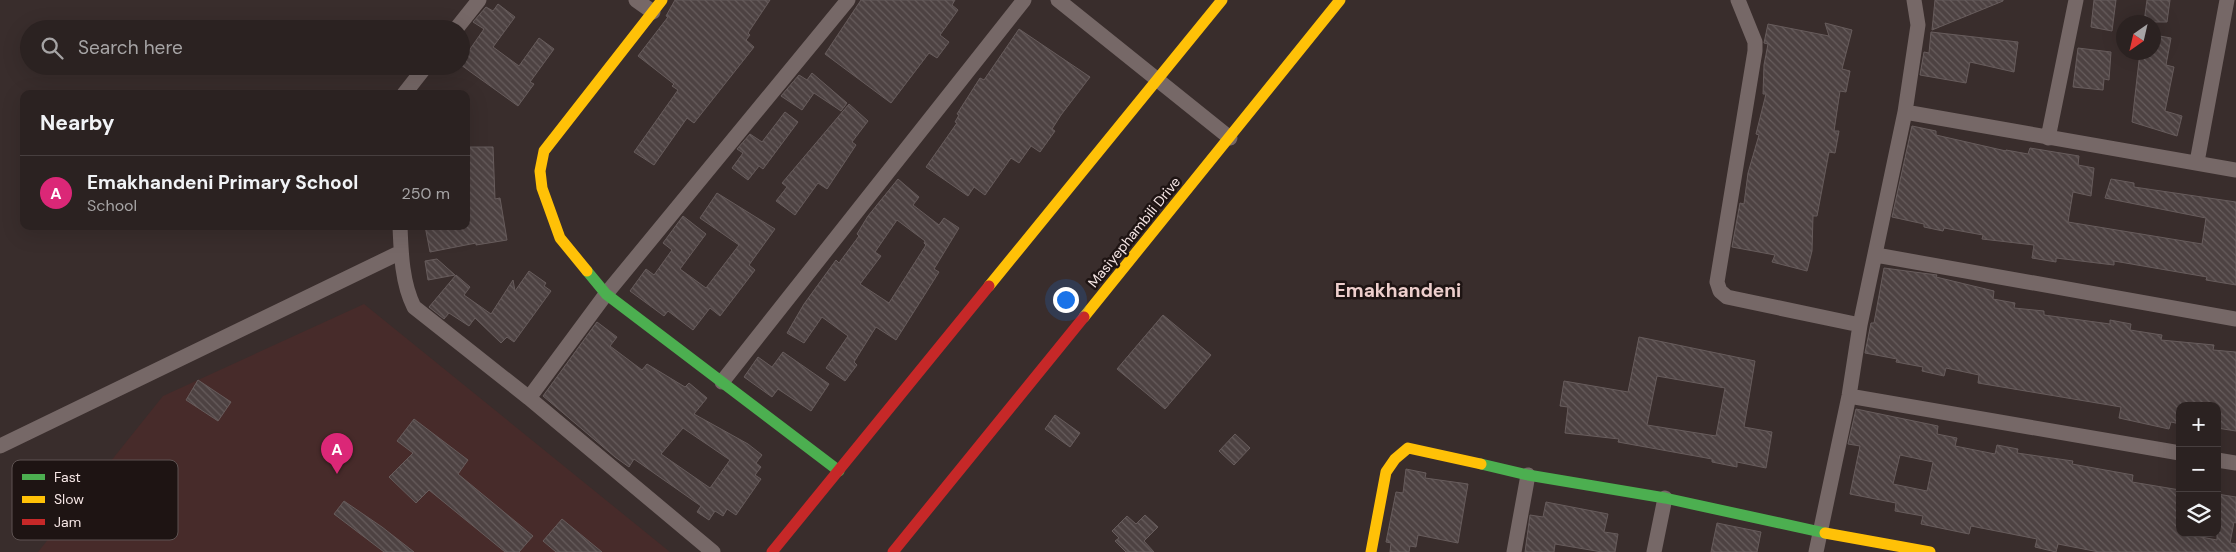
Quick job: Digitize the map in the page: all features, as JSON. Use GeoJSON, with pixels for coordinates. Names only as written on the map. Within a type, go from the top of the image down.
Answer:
{"type":"FeatureCollection","features":[{"type":"Feature","properties":{"kind":"street"},"geometry":{"type":"LineString","coordinates":[[463,20],[479,0]]}},
{"type":"Feature","properties":{"kind":"street"},"geometry":{"type":"LineString","coordinates":[[636,0],[653,12]]}},
{"type":"Feature","properties":{"kind":"street"},"geometry":{"type":"LineString","coordinates":[[662,0],[544,151],[540,171],[542,188],[560,238],[606,294],[839,470]]}},
{"type":"Feature","properties":{"kind":"street"},"geometry":{"type":"LineString","coordinates":[[530,398],[606,294],[848,0]]}},
{"type":"Feature","properties":{"kind":"street"},"geometry":{"type":"LineString","coordinates":[[722,382],[1024,0]]}},
{"type":"Feature","properties":{"kind":"street"},"geometry":{"type":"LineString","coordinates":[[1058,0],[1158,78],[1230,138]]}},
{"type":"Feature","properties":{"kind":"street"},"geometry":{"type":"LineString","coordinates":[[772,552],[1222,0]]}},
{"type":"Feature","properties":{"kind":"street","name":"Masiyephambili Drive"},"geometry":{"type":"LineString","coordinates":[[893,552],[1340,0]]}},
{"type":"Feature","properties":{"kind":"street"},"geometry":{"type":"LineString","coordinates":[[1738,0],[1756,42],[1717,282],[1718,287],[1727,297],[1860,325]]}},
{"type":"Feature","properties":{"kind":"street"},"geometry":{"type":"LineString","coordinates":[[1816,552],[1848,396],[1860,325],[1905,112],[1918,25],[1914,0]]}},
{"type":"Feature","properties":{"kind":"street"},"geometry":{"type":"LineString","coordinates":[[2048,138],[2076,0]]}},
{"type":"Feature","properties":{"kind":"street"},"geometry":{"type":"LineString","coordinates":[[2197,162],[2228,0]]}},
{"type":"Feature","properties":{"kind":"street"},"geometry":{"type":"LineString","coordinates":[[407,90],[419,75]]}},
{"type":"Feature","properties":{"kind":"street"},"geometry":{"type":"LineString","coordinates":[[1905,112],[2236,170]]}},
{"type":"Feature","properties":{"kind":"street"},"geometry":{"type":"LineString","coordinates":[[400,230],[401,252],[408,296],[414,307],[530,398],[713,552]]}},
{"type":"Feature","properties":{"kind":"street"},"geometry":{"type":"LineString","coordinates":[[0,446],[401,252]]}},
{"type":"Feature","properties":{"kind":"street"},"geometry":{"type":"LineString","coordinates":[[1876,255],[2236,319]]}},
{"type":"Feature","properties":{"kind":"street"},"geometry":{"type":"LineString","coordinates":[[1848,396],[2176,452]]}},
{"type":"Feature","properties":{"kind":"street"},"geometry":{"type":"LineString","coordinates":[[1370,552],[1386,472],[1395,459],[1408,448],[1528,475],[1665,498],[1820,532],[1930,552]]}},
{"type":"Feature","properties":{"kind":"street"},"geometry":{"type":"LineString","coordinates":[[2221,461],[2236,463]]}},
{"type":"Feature","properties":{"kind":"street"},"geometry":{"type":"LineString","coordinates":[[1514,552],[1528,475]]}},
{"type":"Feature","properties":{"kind":"street"},"geometry":{"type":"LineString","coordinates":[[1654,552],[1665,498]]}},
{"type":"Feature","properties":{"kind":"shaded area"},"geometry":{"type":"Polygon","coordinates":[[[364,304],[670,552],[38,552],[48,540],[178,540],[178,460],[112,460],[163,396],[364,304]]]}},
{"type":"Feature","properties":{"kind":"building"},"geometry":{"type":"Polygon","coordinates":[[[675,0],[770,0],[748,33],[750,35],[746,40],[754,47],[694,123],[687,118],[654,165],[634,152],[678,90],[672,86],[674,84],[638,56],[668,17],[666,16],[675,0]]]}},
{"type":"Feature","properties":{"kind":"building"},"geometry":{"type":"Polygon","coordinates":[[[861,0],[955,0],[952,5],[958,10],[940,35],[949,42],[937,58],[929,53],[891,103],[825,54],[861,0]]]}},
{"type":"Feature","properties":{"kind":"building"},"geometry":{"type":"Polygon","coordinates":[[[1935,0],[2003,0],[2003,1],[1932,30],[1935,0]]]}},
{"type":"Feature","properties":{"kind":"building"},"geometry":{"type":"Polygon","coordinates":[[[2094,0],[2116,0],[2112,31],[2091,27],[2094,0]]]}},
{"type":"Feature","properties":{"kind":"building"},"geometry":{"type":"Polygon","coordinates":[[[2147,0],[2170,0],[2167,22],[2161,22],[2161,15],[2145,15],[2147,0]]]}},
{"type":"Feature","properties":{"kind":"building"},"geometry":{"type":"Polygon","coordinates":[[[498,4],[515,17],[493,47],[519,66],[539,38],[554,49],[530,82],[534,84],[518,106],[470,71],[470,49],[484,29],[473,22],[486,7],[493,11],[498,4]]]}},
{"type":"Feature","properties":{"kind":"building"},"geometry":{"type":"Polygon","coordinates":[[[1825,23],[1852,30],[1842,69],[1850,71],[1846,92],[1840,91],[1834,131],[1839,131],[1835,153],[1829,152],[1817,216],[1813,216],[1812,251],[1807,271],[1772,262],[1775,255],[1732,247],[1740,203],[1744,204],[1748,173],[1759,135],[1756,134],[1766,94],[1763,94],[1764,65],[1768,44],[1764,43],[1768,24],[1829,36],[1825,23]]]}},
{"type":"Feature","properties":{"kind":"building"},"geometry":{"type":"Polygon","coordinates":[[[1019,29],[1090,77],[1061,115],[1052,129],[1055,131],[1040,152],[1031,146],[1019,163],[1011,158],[985,195],[974,187],[968,196],[926,167],[957,123],[955,122],[959,115],[957,114],[980,78],[984,80],[1019,29]]]}},
{"type":"Feature","properties":{"kind":"building"},"geometry":{"type":"Polygon","coordinates":[[[1931,32],[2018,42],[2014,72],[1970,62],[1966,83],[1920,75],[1924,52],[1929,53],[1931,32]]]}},
{"type":"Feature","properties":{"kind":"building"},"geometry":{"type":"Polygon","coordinates":[[[2161,36],[2171,38],[2166,65],[2174,67],[2165,111],[2182,116],[2177,136],[2132,122],[2139,60],[2161,60],[2161,36]]]}},
{"type":"Feature","properties":{"kind":"building"},"geometry":{"type":"Polygon","coordinates":[[[2078,48],[2111,52],[2109,80],[2104,79],[2103,90],[2073,87],[2078,48]]]}},
{"type":"Feature","properties":{"kind":"building"},"geometry":{"type":"Polygon","coordinates":[[[812,73],[847,103],[841,111],[814,93],[802,110],[781,96],[799,75],[807,80],[812,73]]]}},
{"type":"Feature","properties":{"kind":"building"},"geometry":{"type":"Polygon","coordinates":[[[849,104],[868,121],[852,142],[856,145],[827,189],[818,183],[795,215],[776,201],[787,187],[782,183],[849,104]]]}},
{"type":"Feature","properties":{"kind":"building"},"geometry":{"type":"Polygon","coordinates":[[[785,112],[798,122],[763,169],[759,166],[748,180],[732,168],[743,153],[737,149],[750,134],[762,142],[785,112]]]}},
{"type":"Feature","properties":{"kind":"building"},"geometry":{"type":"Polygon","coordinates":[[[1912,126],[1936,131],[1936,135],[2006,151],[2028,154],[2030,148],[2079,156],[2078,165],[2094,168],[2091,196],[2073,192],[2068,222],[2202,244],[2206,218],[2105,198],[2111,179],[2134,183],[2134,187],[2236,202],[2236,285],[2206,280],[2207,277],[2114,261],[2114,265],[2056,258],[2056,262],[2032,258],[2034,245],[1982,239],[1983,235],[1944,228],[1943,231],[1924,227],[1924,224],[1892,217],[1912,126]]]}},
{"type":"Feature","properties":{"kind":"building"},"geometry":{"type":"Polygon","coordinates":[[[470,147],[493,147],[495,199],[500,198],[507,240],[476,245],[476,243],[430,252],[426,230],[470,230],[470,147]]]}},
{"type":"Feature","properties":{"kind":"building"},"geometry":{"type":"Polygon","coordinates":[[[898,179],[919,197],[913,205],[939,225],[944,218],[959,228],[934,269],[939,272],[896,340],[876,327],[854,362],[857,365],[845,381],[826,368],[848,336],[822,317],[804,343],[787,333],[804,304],[836,260],[839,263],[859,236],[857,234],[868,216],[898,179]],[[897,220],[875,252],[881,256],[860,284],[889,303],[926,245],[925,241],[897,220]]]}},
{"type":"Feature","properties":{"kind":"building"},"geometry":{"type":"Polygon","coordinates":[[[717,193],[775,229],[749,265],[755,270],[720,316],[710,308],[693,330],[668,311],[664,316],[630,291],[646,269],[654,275],[672,250],[663,243],[683,216],[706,234],[680,269],[706,288],[739,245],[700,218],[717,193]]]}},
{"type":"Feature","properties":{"kind":"building"},"geometry":{"type":"Polygon","coordinates":[[[437,259],[455,275],[428,280],[425,261],[437,259]]]}},
{"type":"Feature","properties":{"kind":"building"},"geometry":{"type":"Polygon","coordinates":[[[1884,268],[1937,275],[1936,277],[1994,291],[1993,299],[2015,303],[2014,308],[2044,311],[2044,315],[2110,324],[2110,320],[2131,324],[2130,330],[2162,335],[2161,340],[2214,345],[2213,350],[2236,352],[2236,431],[2221,429],[2221,402],[2176,402],[2176,423],[2171,422],[2169,429],[2119,418],[2121,407],[1978,383],[1979,375],[1946,368],[1944,376],[1922,371],[1923,367],[1896,362],[1897,359],[1865,353],[1871,323],[1874,323],[1884,268]]]}},
{"type":"Feature","properties":{"kind":"building"},"geometry":{"type":"Polygon","coordinates":[[[529,271],[546,283],[544,286],[551,291],[514,342],[507,337],[501,343],[475,318],[469,326],[449,313],[444,319],[429,307],[456,275],[470,287],[464,295],[491,314],[513,280],[515,291],[529,271]]]}},
{"type":"Feature","properties":{"kind":"building"},"geometry":{"type":"Polygon","coordinates":[[[1163,315],[1211,355],[1165,409],[1117,369],[1163,315]]]}},
{"type":"Feature","properties":{"kind":"building"},"geometry":{"type":"Polygon","coordinates":[[[597,322],[617,337],[610,346],[642,370],[647,364],[685,387],[689,383],[707,398],[694,414],[748,444],[762,455],[756,463],[761,467],[755,475],[761,479],[736,515],[727,509],[723,516],[715,511],[709,520],[697,512],[701,506],[634,459],[629,467],[543,396],[597,322]],[[683,428],[661,454],[710,488],[730,460],[683,428]]]}},
{"type":"Feature","properties":{"kind":"building"},"geometry":{"type":"Polygon","coordinates":[[[1639,337],[1755,361],[1744,427],[1772,432],[1766,468],[1737,462],[1737,467],[1712,462],[1712,459],[1618,442],[1619,439],[1565,433],[1568,407],[1560,406],[1564,381],[1628,392],[1639,337]],[[1657,376],[1647,425],[1716,436],[1725,388],[1657,376]]]}},
{"type":"Feature","properties":{"kind":"building"},"geometry":{"type":"Polygon","coordinates":[[[783,352],[829,384],[811,411],[778,389],[772,397],[744,377],[758,357],[772,367],[783,352]]]}},
{"type":"Feature","properties":{"kind":"building"},"geometry":{"type":"Polygon","coordinates":[[[198,380],[231,402],[218,421],[186,400],[198,380]]]}},
{"type":"Feature","properties":{"kind":"building"},"geometry":{"type":"Polygon","coordinates":[[[1856,409],[1938,426],[1937,434],[1957,438],[1955,446],[1995,454],[1997,445],[2018,449],[2017,453],[2073,461],[2072,464],[2133,475],[2132,482],[2176,489],[2176,537],[2201,537],[2217,540],[2217,537],[2221,537],[2221,495],[2236,497],[2236,523],[2234,522],[2230,543],[2236,544],[2236,552],[2099,552],[2058,544],[2056,552],[2035,547],[2037,539],[1971,526],[1969,534],[1921,524],[1923,516],[1895,511],[1896,503],[1850,494],[1860,446],[1848,444],[1856,409]],[[1900,455],[1893,484],[1927,491],[1933,462],[1900,455]]]}},
{"type":"Feature","properties":{"kind":"building"},"geometry":{"type":"Polygon","coordinates":[[[1055,415],[1080,433],[1070,447],[1045,429],[1055,415]]]}},
{"type":"Feature","properties":{"kind":"building"},"geometry":{"type":"Polygon","coordinates":[[[414,419],[468,460],[458,474],[533,536],[519,552],[505,552],[429,490],[416,503],[389,477],[413,453],[397,441],[414,419]]]}},
{"type":"Feature","properties":{"kind":"building"},"geometry":{"type":"Polygon","coordinates":[[[1235,434],[1250,448],[1234,465],[1219,451],[1235,434]]]}},
{"type":"Feature","properties":{"kind":"building"},"geometry":{"type":"Polygon","coordinates":[[[1406,469],[1426,473],[1425,478],[1468,484],[1458,543],[1418,535],[1416,547],[1410,546],[1409,552],[1390,552],[1391,543],[1386,542],[1396,492],[1403,493],[1406,469]]]}},
{"type":"Feature","properties":{"kind":"building"},"geometry":{"type":"Polygon","coordinates":[[[344,501],[414,552],[384,552],[334,514],[344,501]]]}},
{"type":"Feature","properties":{"kind":"building"},"geometry":{"type":"Polygon","coordinates":[[[1546,502],[1608,514],[1604,532],[1618,534],[1615,552],[1602,552],[1555,544],[1554,552],[1525,552],[1530,515],[1543,517],[1546,502]]]}},
{"type":"Feature","properties":{"kind":"building"},"geometry":{"type":"Polygon","coordinates":[[[1145,515],[1158,527],[1144,541],[1154,552],[1126,552],[1115,541],[1119,538],[1112,531],[1127,516],[1136,524],[1145,515]]]}},
{"type":"Feature","properties":{"kind":"building"},"geometry":{"type":"Polygon","coordinates":[[[562,519],[602,552],[556,552],[543,541],[562,519]]]}},
{"type":"Feature","properties":{"kind":"building"},"geometry":{"type":"Polygon","coordinates":[[[1717,523],[1761,532],[1757,552],[1711,552],[1717,523]]]}},
{"type":"Feature","properties":{"kind":"traffic: fast"},"geometry":{"type":"LineString","coordinates":[[587,271],[606,294],[839,471]]}},
{"type":"Feature","properties":{"kind":"traffic: fast"},"geometry":{"type":"LineString","coordinates":[[1481,464],[1528,475],[1665,498],[1825,533]]}},
{"type":"Feature","properties":{"kind":"traffic: slow"},"geometry":{"type":"LineString","coordinates":[[587,271],[560,238],[542,188],[540,171],[544,151],[662,0]]}},
{"type":"Feature","properties":{"kind":"traffic: slow"},"geometry":{"type":"LineString","coordinates":[[989,286],[1222,0]]}},
{"type":"Feature","properties":{"kind":"traffic: slow"},"geometry":{"type":"LineString","coordinates":[[1084,317],[1340,0]]}},
{"type":"Feature","properties":{"kind":"traffic: slow"},"geometry":{"type":"LineString","coordinates":[[1371,552],[1386,472],[1395,459],[1408,448],[1481,464]]}},
{"type":"Feature","properties":{"kind":"traffic: slow"},"geometry":{"type":"LineString","coordinates":[[1825,533],[1930,552]]}},
{"type":"Feature","properties":{"kind":"traffic: jam"},"geometry":{"type":"LineString","coordinates":[[772,552],[989,286]]}},
{"type":"Feature","properties":{"kind":"traffic: jam"},"geometry":{"type":"LineString","coordinates":[[893,552],[1084,317]]}},
{"type":"Feature","properties":{"kind":"place","name":"Emakhandeni Primary School"},"geometry":{"type":"Point","coordinates":[337,474]}},
{"type":"Feature","properties":{"kind":"district","name":"Emakhandeni"},"geometry":{"type":"Point","coordinates":[1398,290]}}]}
